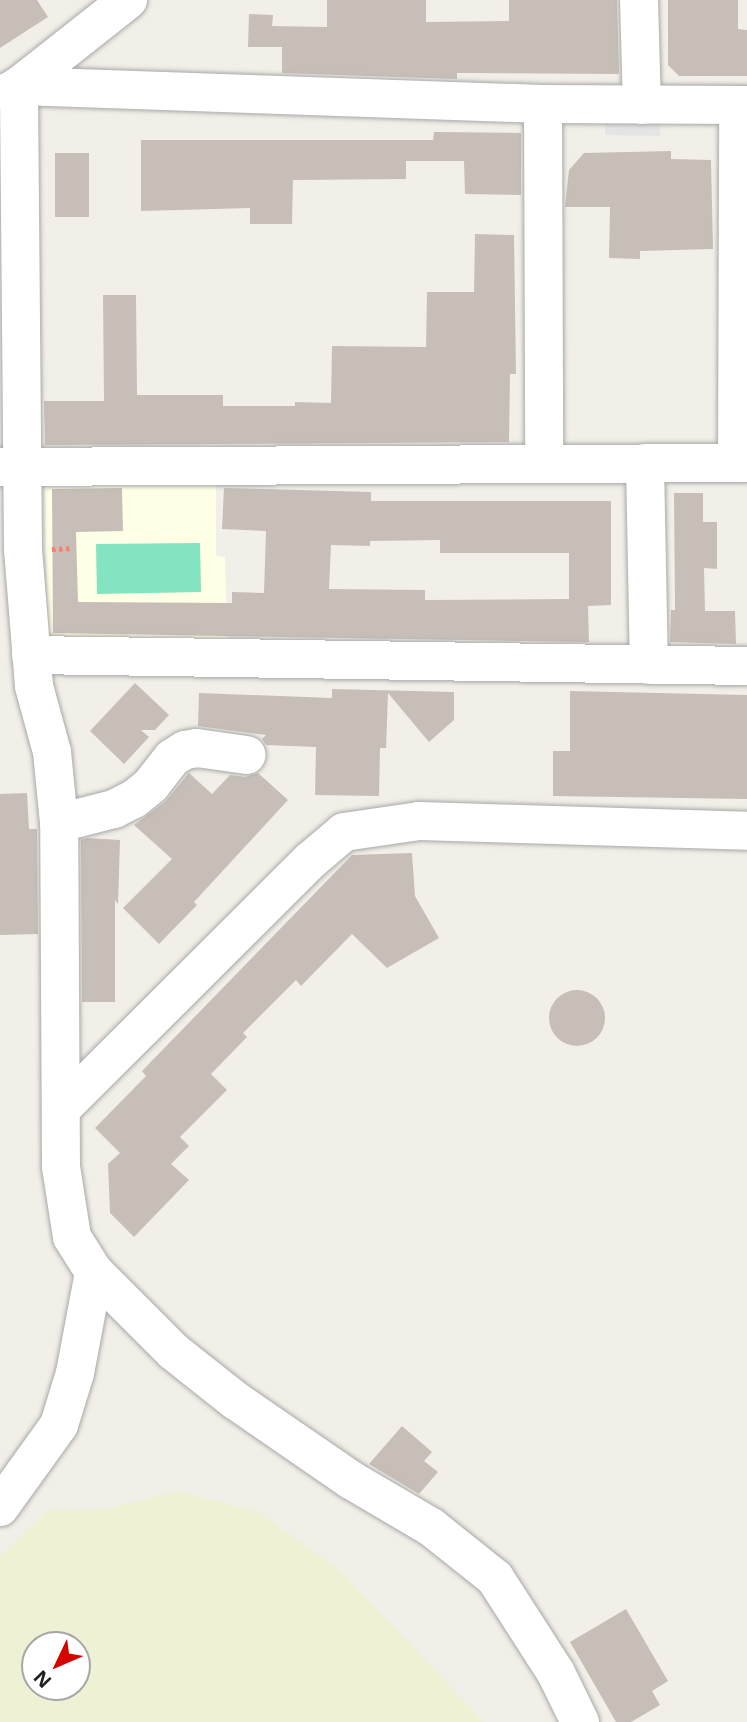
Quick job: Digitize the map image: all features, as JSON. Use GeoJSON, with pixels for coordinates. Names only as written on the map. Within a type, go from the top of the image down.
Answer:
{"type":"FeatureCollection","features":[{"type":"Feature","properties":{"kind":"street"},"geometry":{"type":"LineString","coordinates":[[10,91],[128,0]]}},
{"type":"Feature","properties":{"kind":"street"},"geometry":{"type":"LineString","coordinates":[[639,0],[642,105]]}},
{"type":"Feature","properties":{"kind":"street"},"geometry":{"type":"LineString","coordinates":[[10,91],[543,104],[742,105],[742,463],[11,467]]}},
{"type":"Feature","properties":{"kind":"street"},"geometry":{"type":"LineString","coordinates":[[10,91],[11,467],[23,550],[34,686],[52,752],[60,824],[61,1167],[72,1237],[94,1272],[173,1352],[236,1401],[351,1480],[430,1527],[495,1578],[556,1673],[580,1722]]}},
{"type":"Feature","properties":{"kind":"street"},"geometry":{"type":"LineString","coordinates":[[543,104],[544,464]]}},
{"type":"Feature","properties":{"kind":"street"},"geometry":{"type":"LineString","coordinates":[[645,463],[649,665]]}},
{"type":"Feature","properties":{"kind":"street"},"geometry":{"type":"LineString","coordinates":[[31,654],[747,666]]}},
{"type":"Feature","properties":{"kind":"street"},"geometry":{"type":"LineString","coordinates":[[60,824],[114,809],[134,799],[151,785],[172,758],[186,750],[197,748],[247,755]]}},
{"type":"Feature","properties":{"kind":"street"},"geometry":{"type":"LineString","coordinates":[[61,1109],[310,860],[344,832],[419,821],[747,831]]}},
{"type":"Feature","properties":{"kind":"street"},"geometry":{"type":"LineString","coordinates":[[0,1507],[59,1425],[75,1373],[94,1272]]}},
{"type":"Feature","properties":{"kind":"shaded area"},"geometry":{"type":"Polygon","coordinates":[[[605,119],[660,119],[660,136],[605,135],[605,119]]]}},
{"type":"Feature","properties":{"kind":"shaded area"},"geometry":{"type":"Polygon","coordinates":[[[216,478],[216,556],[225,557],[227,642],[48,644],[45,480],[216,478]]]}},
{"type":"Feature","properties":{"kind":"shaded area"},"geometry":{"type":"Polygon","coordinates":[[[178,1491],[259,1512],[341,1571],[484,1722],[0,1722],[0,1556],[48,1510],[105,1509],[178,1491]]]}},
{"type":"Feature","properties":{"kind":"green space"},"geometry":{"type":"Polygon","coordinates":[[[200,543],[201,592],[97,594],[96,544],[200,543]]]}},
{"type":"Feature","properties":{"kind":"building"},"geometry":{"type":"Polygon","coordinates":[[[0,0],[37,0],[48,17],[0,48],[0,0]]]}},
{"type":"Feature","properties":{"kind":"building"},"geometry":{"type":"Polygon","coordinates":[[[327,0],[426,0],[426,22],[509,21],[509,0],[617,0],[619,74],[457,73],[457,79],[282,73],[282,47],[248,47],[249,14],[273,15],[272,26],[327,27],[327,0]]]}},
{"type":"Feature","properties":{"kind":"building"},"geometry":{"type":"Polygon","coordinates":[[[668,0],[738,0],[738,29],[747,30],[747,76],[679,76],[668,65],[668,0]]]}},
{"type":"Feature","properties":{"kind":"building"},"geometry":{"type":"Polygon","coordinates":[[[434,132],[521,133],[521,195],[465,194],[464,161],[406,161],[406,179],[293,180],[292,224],[250,224],[250,208],[141,211],[141,140],[433,140],[434,132]]]}},
{"type":"Feature","properties":{"kind":"building"},"geometry":{"type":"Polygon","coordinates":[[[671,151],[671,159],[711,160],[713,249],[640,251],[640,259],[609,258],[610,207],[565,207],[569,170],[584,153],[671,151]]]}},
{"type":"Feature","properties":{"kind":"building"},"geometry":{"type":"Polygon","coordinates":[[[55,153],[89,153],[89,217],[55,217],[55,153]]]}},
{"type":"Feature","properties":{"kind":"building"},"geometry":{"type":"Polygon","coordinates":[[[475,234],[514,235],[516,374],[510,374],[509,442],[45,445],[44,401],[104,401],[103,295],[136,295],[137,395],[223,395],[223,406],[331,403],[332,346],[426,347],[427,292],[474,292],[475,234]]]}},
{"type":"Feature","properties":{"kind":"building"},"geometry":{"type":"Polygon","coordinates":[[[122,488],[123,531],[76,532],[78,602],[232,603],[232,592],[264,593],[266,531],[222,529],[224,488],[371,492],[371,501],[611,501],[611,605],[588,606],[589,642],[53,633],[52,489],[122,488]],[[440,540],[370,541],[370,546],[331,545],[329,589],[425,590],[425,600],[569,599],[569,553],[440,553],[440,540]]]}},
{"type":"Feature","properties":{"kind":"building"},"geometry":{"type":"Polygon","coordinates":[[[674,493],[703,493],[703,522],[717,522],[717,569],[704,568],[705,611],[735,611],[736,644],[670,642],[671,610],[675,610],[674,493]]]}},
{"type":"Feature","properties":{"kind":"building"},"geometry":{"type":"Polygon","coordinates":[[[135,683],[169,715],[155,730],[141,730],[149,737],[124,764],[90,731],[135,683]]]}},
{"type":"Feature","properties":{"kind":"building"},"geometry":{"type":"Polygon","coordinates":[[[332,689],[454,692],[454,720],[429,742],[388,693],[386,748],[380,748],[379,796],[315,795],[316,747],[266,745],[262,739],[266,735],[198,726],[199,693],[332,698],[332,689]]]}},
{"type":"Feature","properties":{"kind":"building"},"geometry":{"type":"Polygon","coordinates":[[[570,691],[747,695],[747,799],[553,796],[553,751],[570,751],[570,691]]]}},
{"type":"Feature","properties":{"kind":"building"},"geometry":{"type":"Polygon","coordinates":[[[189,773],[212,794],[230,775],[245,777],[258,773],[288,800],[194,902],[197,905],[159,944],[123,908],[172,859],[134,825],[165,802],[189,773]]]}},
{"type":"Feature","properties":{"kind":"building"},"geometry":{"type":"Polygon","coordinates":[[[27,793],[29,829],[37,829],[38,934],[0,935],[0,794],[27,793]]]}},
{"type":"Feature","properties":{"kind":"building"},"geometry":{"type":"Polygon","coordinates":[[[81,840],[120,840],[118,904],[115,900],[115,1002],[82,1002],[81,840]]]}},
{"type":"Feature","properties":{"kind":"building"},"geometry":{"type":"Polygon","coordinates":[[[412,853],[415,896],[439,938],[387,968],[352,934],[301,986],[296,980],[243,1033],[247,1037],[211,1074],[227,1090],[180,1137],[189,1146],[171,1164],[189,1180],[134,1237],[110,1213],[108,1164],[120,1153],[95,1128],[146,1076],[142,1071],[352,855],[412,853]]]}},
{"type":"Feature","properties":{"kind":"building"},"geometry":{"type":"Polygon","coordinates":[[[577,990],[588,992],[597,998],[603,1007],[603,1029],[597,1038],[588,1044],[577,1046],[566,1044],[557,1038],[551,1029],[549,1018],[551,1007],[557,998],[566,992],[577,990]]]}},
{"type":"Feature","properties":{"kind":"building"},"geometry":{"type":"Polygon","coordinates":[[[402,1426],[432,1452],[424,1461],[438,1472],[419,1494],[369,1464],[402,1426]]]}},
{"type":"Feature","properties":{"kind":"building"},"geometry":{"type":"Polygon","coordinates":[[[626,1609],[668,1681],[652,1691],[660,1705],[631,1722],[616,1722],[570,1642],[626,1609]]]}}]}
